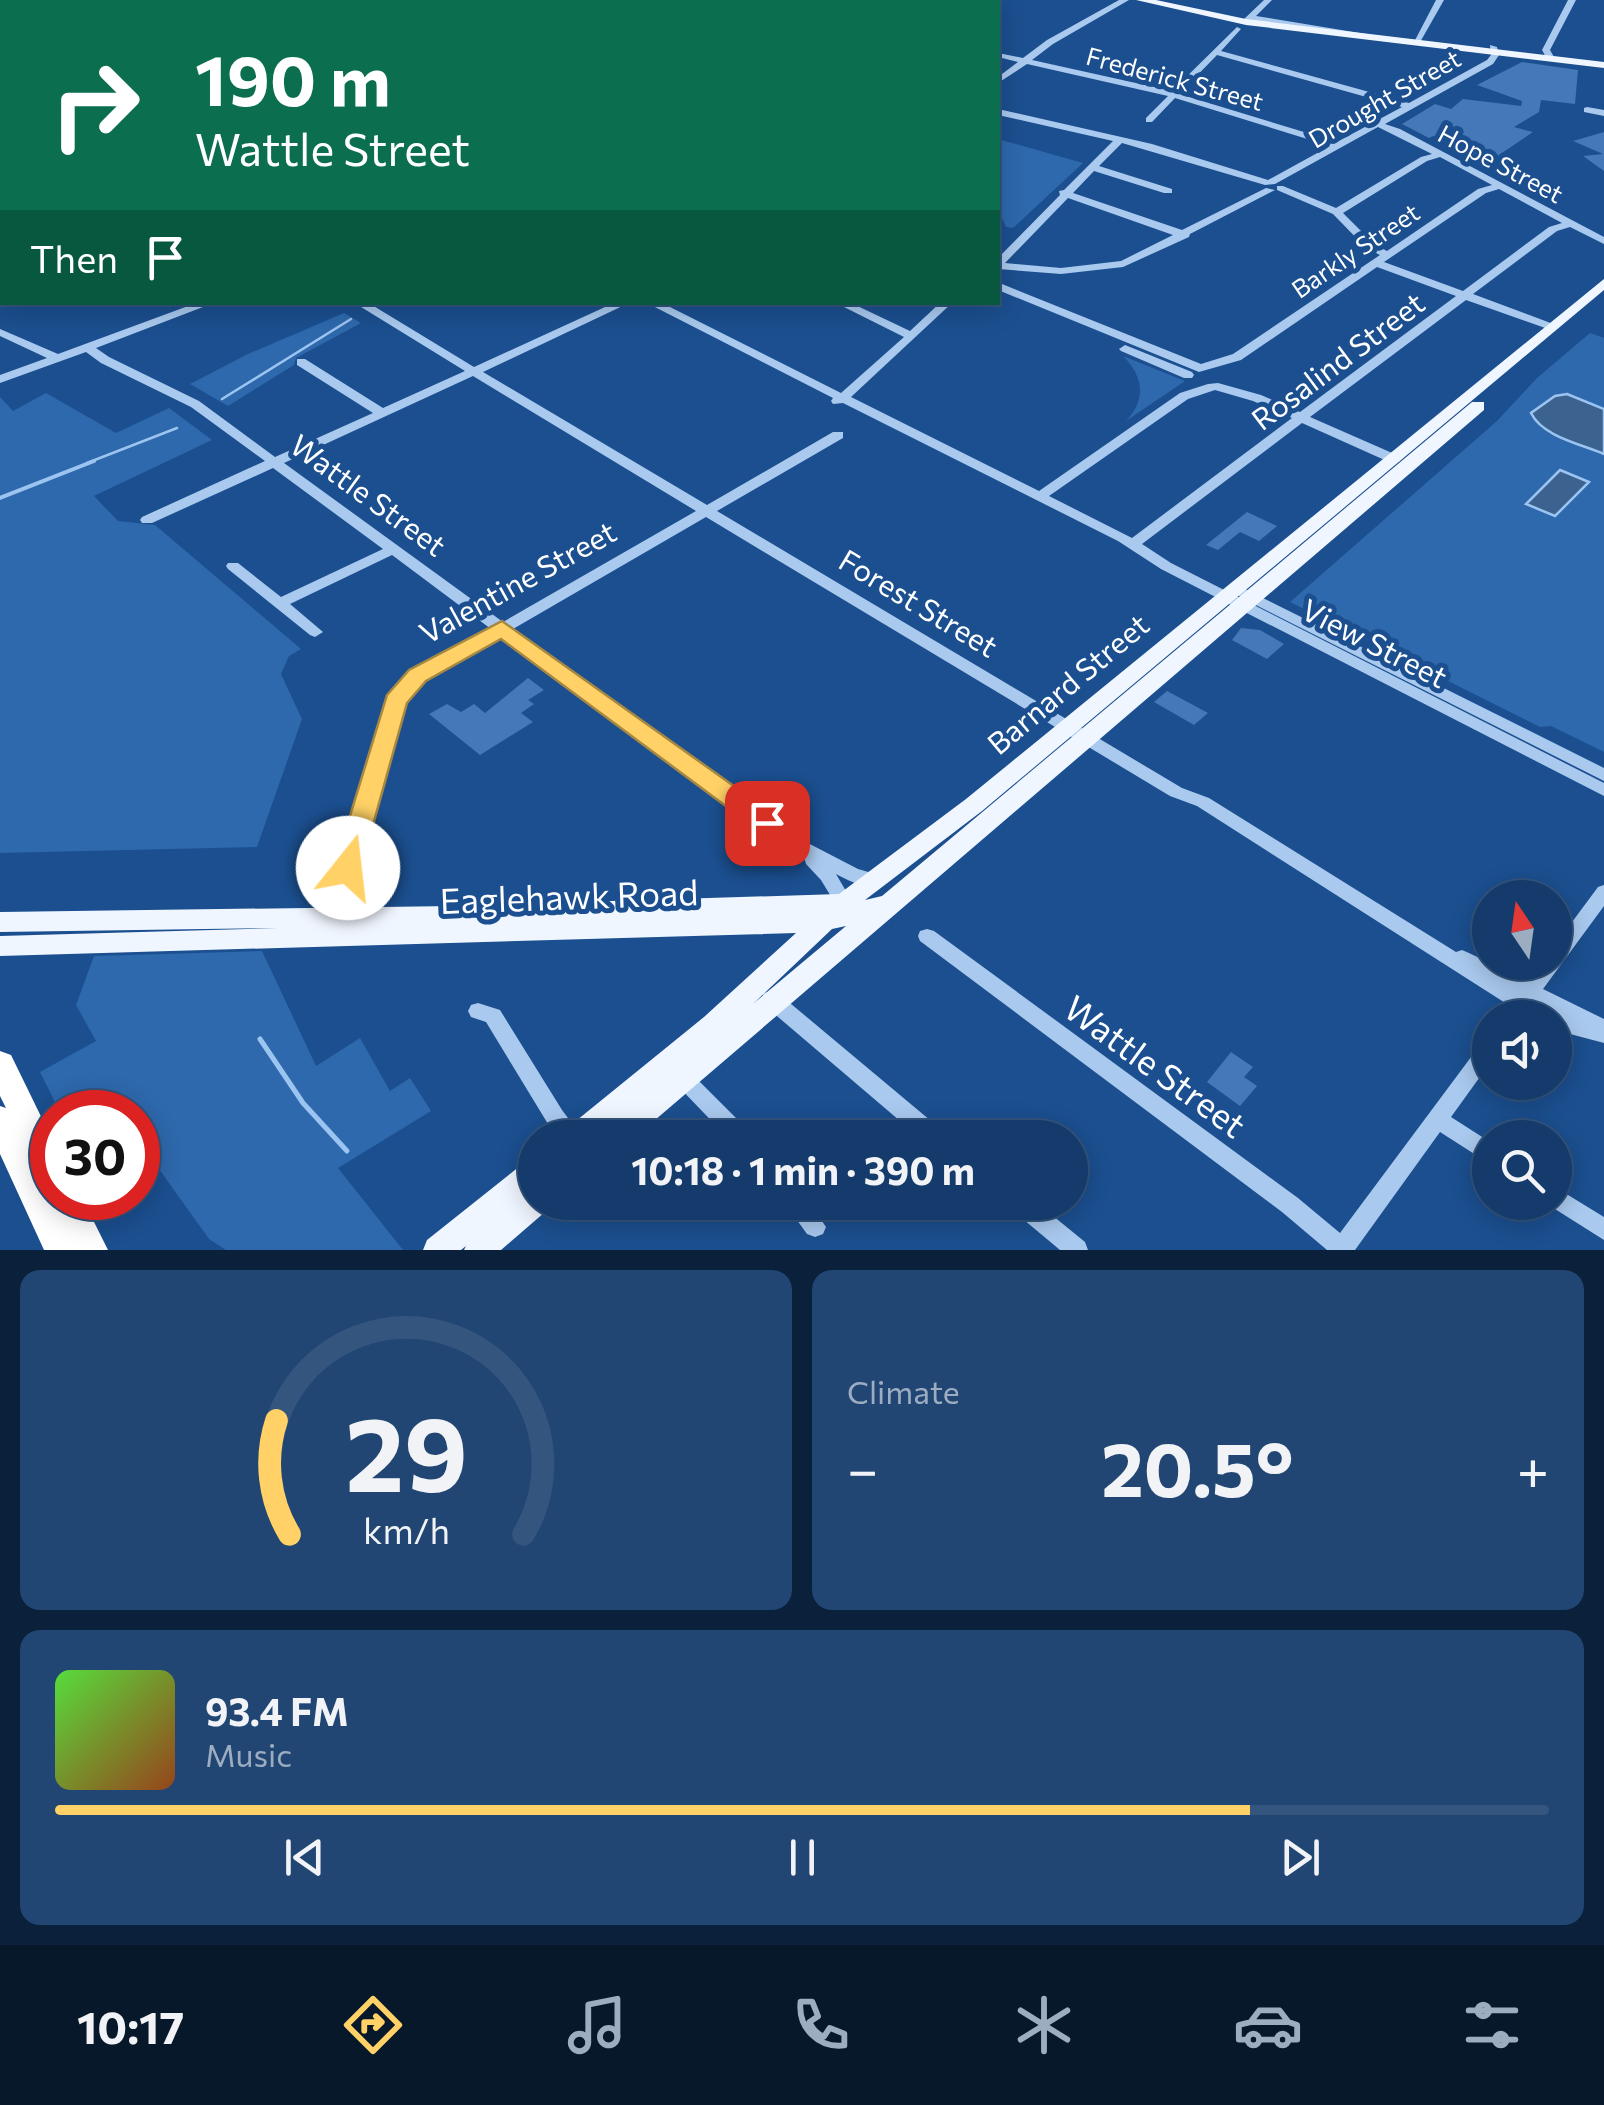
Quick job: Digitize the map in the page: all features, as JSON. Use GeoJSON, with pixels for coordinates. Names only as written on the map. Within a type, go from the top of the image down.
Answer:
{"type":"FeatureCollection","features":[{"type":"Feature","properties":{"kind":"highway"},"geometry":{"type":"LineString","coordinates":[[0,1064],[30,1126]]}},
{"type":"Feature","properties":{"kind":"highway"},"geometry":{"type":"LineString","coordinates":[[0,1120],[61,1250]]}},
{"type":"Feature","properties":{"kind":"highway"},"geometry":{"type":"LineString","coordinates":[[76,1220],[91,1250]]}},
{"type":"Feature","properties":{"kind":"main road"},"geometry":{"type":"LineString","coordinates":[[1141,0],[1244,23],[1416,40]]}},
{"type":"Feature","properties":{"kind":"main road"},"geometry":{"type":"LineString","coordinates":[[1156,0],[1197,12]]}},
{"type":"Feature","properties":{"kind":"main road"},"geometry":{"type":"LineString","coordinates":[[1324,32],[1550,52],[1604,64]]}},
{"type":"Feature","properties":{"kind":"main road","name":"Barnard Street"},"geometry":{"type":"LineString","coordinates":[[1240,598],[1400,454],[1405,459],[1435,435],[1557,323],[1602,292]]}},
{"type":"Feature","properties":{"kind":"main road","name":"Barnard Street"},"geometry":{"type":"LineString","coordinates":[[598,1120],[765,994],[1452,419],[1509,380],[1602,292]]}},
{"type":"Feature","properties":{"kind":"main road","name":"Eaglehawk Road"},"geometry":{"type":"LineString","coordinates":[[330,927],[759,924],[835,912],[886,890]]}},
{"type":"Feature","properties":{"kind":"main road","name":"Barnard Street"},"geometry":{"type":"LineString","coordinates":[[634,1120],[684,1078],[765,994],[778,967],[835,912]]}},
{"type":"Feature","properties":{"kind":"main road","name":"Eaglehawk Road"},"geometry":{"type":"LineString","coordinates":[[8,934],[835,912]]}},
{"type":"Feature","properties":{"kind":"main road"},"geometry":{"type":"LineString","coordinates":[[759,924],[780,942],[778,967]]}},
{"type":"Feature","properties":{"kind":"main road"},"geometry":{"type":"LineString","coordinates":[[495,1236],[518,1199]]}},
{"type":"Feature","properties":{"kind":"main road"},"geometry":{"type":"LineString","coordinates":[[438,1250],[495,1236],[518,1217]]}},
{"type":"Feature","properties":{"kind":"street"},"geometry":{"type":"LineString","coordinates":[[1000,79],[1126,0]]}},
{"type":"Feature","properties":{"kind":"street"},"geometry":{"type":"LineString","coordinates":[[1149,120],[1268,0]]}},
{"type":"Feature","properties":{"kind":"street"},"geometry":{"type":"LineString","coordinates":[[1416,40],[1440,0]]}},
{"type":"Feature","properties":{"kind":"street"},"geometry":{"type":"LineString","coordinates":[[1550,52],[1572,0]]}},
{"type":"Feature","properties":{"kind":"street"},"geometry":{"type":"LineString","coordinates":[[1244,23],[1374,36]]}},
{"type":"Feature","properties":{"kind":"street","name":"Drought Street"},"geometry":{"type":"LineString","coordinates":[[1000,265],[1061,271],[1110,268],[1185,235],[1490,62],[1494,49]]}},
{"type":"Feature","properties":{"kind":"street"},"geometry":{"type":"LineString","coordinates":[[1216,52],[1410,106]]}},
{"type":"Feature","properties":{"kind":"street","name":"Frederick Street"},"geometry":{"type":"LineString","coordinates":[[1000,55],[1175,95],[1340,146]]}},
{"type":"Feature","properties":{"kind":"street"},"geometry":{"type":"LineString","coordinates":[[1586,110],[1604,114]]}},
{"type":"Feature","properties":{"kind":"street"},"geometry":{"type":"LineString","coordinates":[[1000,112],[1120,139],[1294,194],[1337,212],[1370,246],[1388,255]]}},
{"type":"Feature","properties":{"kind":"street","name":"Hope Street"},"geometry":{"type":"LineString","coordinates":[[1377,124],[1604,240]]}},
{"type":"Feature","properties":{"kind":"street"},"geometry":{"type":"LineString","coordinates":[[1000,263],[1120,139]]}},
{"type":"Feature","properties":{"kind":"street"},"geometry":{"type":"LineString","coordinates":[[1337,212],[1424,159],[1441,154]]}},
{"type":"Feature","properties":{"kind":"street"},"geometry":{"type":"LineString","coordinates":[[1092,167],[1168,191]]}},
{"type":"Feature","properties":{"kind":"street","name":"Barkly Street"},"geometry":{"type":"LineString","coordinates":[[1195,373],[1237,357],[1482,191],[1501,186]]}},
{"type":"Feature","properties":{"kind":"street"},"geometry":{"type":"LineString","coordinates":[[1063,194],[1185,235]]}},
{"type":"Feature","properties":{"kind":"street","name":"Rosalind Street"},"geometry":{"type":"LineString","coordinates":[[1129,540],[1302,417],[1552,230],[1571,223]]}},
{"type":"Feature","properties":{"kind":"street"},"geometry":{"type":"LineString","coordinates":[[1376,263],[1525,316],[1557,323]]}},
{"type":"Feature","properties":{"kind":"street"},"geometry":{"type":"LineString","coordinates":[[1000,291],[1353,439],[1400,454]]}},
{"type":"Feature","properties":{"kind":"street"},"geometry":{"type":"LineString","coordinates":[[0,379],[203,305]]}},
{"type":"Feature","properties":{"kind":"street","name":"Forest Street"},"geometry":{"type":"LineString","coordinates":[[363,305],[1176,792],[1203,802],[1448,953],[1516,1000]]}},
{"type":"Feature","properties":{"kind":"street"},"geometry":{"type":"LineString","coordinates":[[147,520],[619,305]]}},
{"type":"Feature","properties":{"kind":"street","name":"View Street"},"geometry":{"type":"LineString","coordinates":[[656,305],[1129,540],[1604,790]]}},
{"type":"Feature","properties":{"kind":"street"},"geometry":{"type":"LineString","coordinates":[[845,305],[912,336]]}},
{"type":"Feature","properties":{"kind":"street"},"geometry":{"type":"LineString","coordinates":[[840,399],[945,305]]}},
{"type":"Feature","properties":{"kind":"street"},"geometry":{"type":"LineString","coordinates":[[0,332],[59,359]]}},
{"type":"Feature","properties":{"kind":"street","name":"Wattle Street"},"geometry":{"type":"LineString","coordinates":[[89,348],[105,360],[181,394],[798,846],[886,890]]}},
{"type":"Feature","properties":{"kind":"street","name":"Barkly Street"},"geometry":{"type":"LineString","coordinates":[[1221,382],[1237,357]]}},
{"type":"Feature","properties":{"kind":"street"},"geometry":{"type":"LineString","coordinates":[[300,362],[382,414]]}},
{"type":"Feature","properties":{"kind":"street"},"geometry":{"type":"LineString","coordinates":[[1195,373],[1221,382]]}},
{"type":"Feature","properties":{"kind":"street"},"geometry":{"type":"LineString","coordinates":[[1184,396],[1195,373]]}},
{"type":"Feature","properties":{"kind":"street"},"geometry":{"type":"LineString","coordinates":[[1038,496],[1184,396],[1221,382]]}},
{"type":"Feature","properties":{"kind":"street","name":"Valentine Street"},"geometry":{"type":"LineString","coordinates":[[330,927],[395,700],[418,676],[838,435]]}},
{"type":"Feature","properties":{"kind":"street"},"geometry":{"type":"LineString","coordinates":[[278,604],[393,548]]}},
{"type":"Feature","properties":{"kind":"street"},"geometry":{"type":"LineString","coordinates":[[233,566],[316,632]]}},
{"type":"Feature","properties":{"kind":"street","name":"View Street"},"geometry":{"type":"LineString","coordinates":[[1240,598],[1604,775]]}},
{"type":"Feature","properties":{"kind":"street","name":"Wattle Street"},"geometry":{"type":"LineString","coordinates":[[798,846],[827,876],[835,912]]}},
{"type":"Feature","properties":{"kind":"street"},"geometry":{"type":"LineString","coordinates":[[1572,936],[1604,892]]}},
{"type":"Feature","properties":{"kind":"street","name":"Wattle Street"},"geometry":{"type":"LineString","coordinates":[[927,936],[1290,1204],[1343,1249]]}},
{"type":"Feature","properties":{"kind":"street"},"geometry":{"type":"LineString","coordinates":[[765,994],[915,1120]]}},
{"type":"Feature","properties":{"kind":"street"},"geometry":{"type":"LineString","coordinates":[[478,1011],[493,1016],[558,1120]]}},
{"type":"Feature","properties":{"kind":"street","name":"Forest Street"},"geometry":{"type":"LineString","coordinates":[[1572,1020],[1604,1031]]}},
{"type":"Feature","properties":{"kind":"street","name":"Forest Street"},"geometry":{"type":"LineString","coordinates":[[1572,1025],[1604,1031]]}},
{"type":"Feature","properties":{"kind":"street"},"geometry":{"type":"LineString","coordinates":[[1343,1249],[1472,1071]]}},
{"type":"Feature","properties":{"kind":"street"},"geometry":{"type":"LineString","coordinates":[[684,1078],[725,1120]]}},
{"type":"Feature","properties":{"kind":"street"},"geometry":{"type":"LineString","coordinates":[[1436,1118],[1472,1142]]}},
{"type":"Feature","properties":{"kind":"street"},"geometry":{"type":"LineString","coordinates":[[1572,1209],[1604,1230]]}},
{"type":"Feature","properties":{"kind":"street"},"geometry":{"type":"LineString","coordinates":[[809,1220],[815,1227]]}},
{"type":"Feature","properties":{"kind":"street"},"geometry":{"type":"LineString","coordinates":[[1040,1220],[1076,1250]]}},
{"type":"Feature","properties":{"kind":"shaded area"},"geometry":{"type":"Polygon","coordinates":[[[1000,140],[1083,163],[1013,228],[1006,227],[1000,214],[1000,140]]]}},
{"type":"Feature","properties":{"kind":"shaded area"},"geometry":{"type":"Polygon","coordinates":[[[344,313],[361,323],[296,358],[294,365],[228,406],[190,384],[248,354],[344,313]]]}},
{"type":"Feature","properties":{"kind":"shaded area"},"geometry":{"type":"Polygon","coordinates":[[[1590,333],[1604,338],[1604,752],[1551,726],[1540,727],[1290,602],[1497,421],[1537,378],[1590,333]]]}},
{"type":"Feature","properties":{"kind":"shaded area"},"geometry":{"type":"Polygon","coordinates":[[[1123,356],[1185,381],[1126,421],[1137,404],[1140,388],[1135,372],[1123,356]]]}},
{"type":"Feature","properties":{"kind":"shaded area"},"geometry":{"type":"Polygon","coordinates":[[[46,393],[116,433],[169,408],[212,440],[94,496],[118,521],[155,525],[301,649],[289,656],[281,674],[302,719],[257,847],[0,853],[0,397],[13,411],[46,393]]]}},
{"type":"Feature","properties":{"kind":"shaded area"},"geometry":{"type":"Polygon","coordinates":[[[1567,394],[1604,409],[1604,454],[1553,434],[1531,413],[1555,396],[1567,394]]]}},
{"type":"Feature","properties":{"kind":"shaded area"},"geometry":{"type":"Polygon","coordinates":[[[1560,470],[1589,482],[1555,516],[1526,504],[1560,470]]]}},
{"type":"Feature","properties":{"kind":"shaded area"},"geometry":{"type":"Polygon","coordinates":[[[262,951],[316,1066],[360,1038],[390,1091],[410,1078],[431,1111],[338,1168],[403,1250],[226,1250],[209,1239],[160,1170],[160,1090],[49,1090],[40,1072],[96,1041],[76,1005],[94,956],[262,951]]]}},
{"type":"Feature","properties":{"kind":"building"},"geometry":{"type":"Polygon","coordinates":[[[1522,62],[1578,70],[1575,104],[1541,100],[1539,112],[1514,127],[1533,132],[1490,161],[1455,149],[1458,147],[1453,146],[1458,143],[1429,138],[1402,124],[1435,104],[1451,109],[1463,99],[1521,106],[1522,101],[1477,85],[1522,62]]]}},
{"type":"Feature","properties":{"kind":"building"},"geometry":{"type":"Polygon","coordinates":[[[1604,132],[1604,171],[1583,156],[1603,154],[1573,141],[1604,132]]]}},
{"type":"Feature","properties":{"kind":"building"},"geometry":{"type":"Polygon","coordinates":[[[1247,512],[1277,526],[1259,541],[1240,532],[1218,550],[1206,545],[1247,512]]]}},
{"type":"Feature","properties":{"kind":"building"},"geometry":{"type":"Polygon","coordinates":[[[1241,628],[1260,630],[1284,644],[1267,659],[1232,640],[1241,628]]]}},
{"type":"Feature","properties":{"kind":"building"},"geometry":{"type":"Polygon","coordinates":[[[528,678],[544,690],[528,700],[534,704],[521,713],[533,722],[480,755],[429,714],[447,704],[461,712],[474,704],[485,713],[528,678]]]}},
{"type":"Feature","properties":{"kind":"building"},"geometry":{"type":"Polygon","coordinates":[[[1167,691],[1208,713],[1194,725],[1154,702],[1167,691]]]}},
{"type":"Feature","properties":{"kind":"building"},"geometry":{"type":"Polygon","coordinates":[[[1231,1052],[1253,1067],[1244,1077],[1257,1086],[1240,1106],[1207,1082],[1231,1052]]]}},
{"type":"Feature","properties":{"kind":"waterway"},"geometry":{"type":"LineString","coordinates":[[222,399],[351,319]]}},
{"type":"Feature","properties":{"kind":"waterway"},"geometry":{"type":"LineString","coordinates":[[87,463],[177,428]]}},
{"type":"Feature","properties":{"kind":"waterway"},"geometry":{"type":"LineString","coordinates":[[0,498],[94,461]]}},
{"type":"Feature","properties":{"kind":"waterway"},"geometry":{"type":"LineString","coordinates":[[260,1039],[303,1103],[347,1151]]}},
{"type":"Feature","properties":{"kind":"route"},"geometry":{"type":"LineString","coordinates":[[348,868],[395,700],[418,676],[502,629],[767,823]]}}]}
